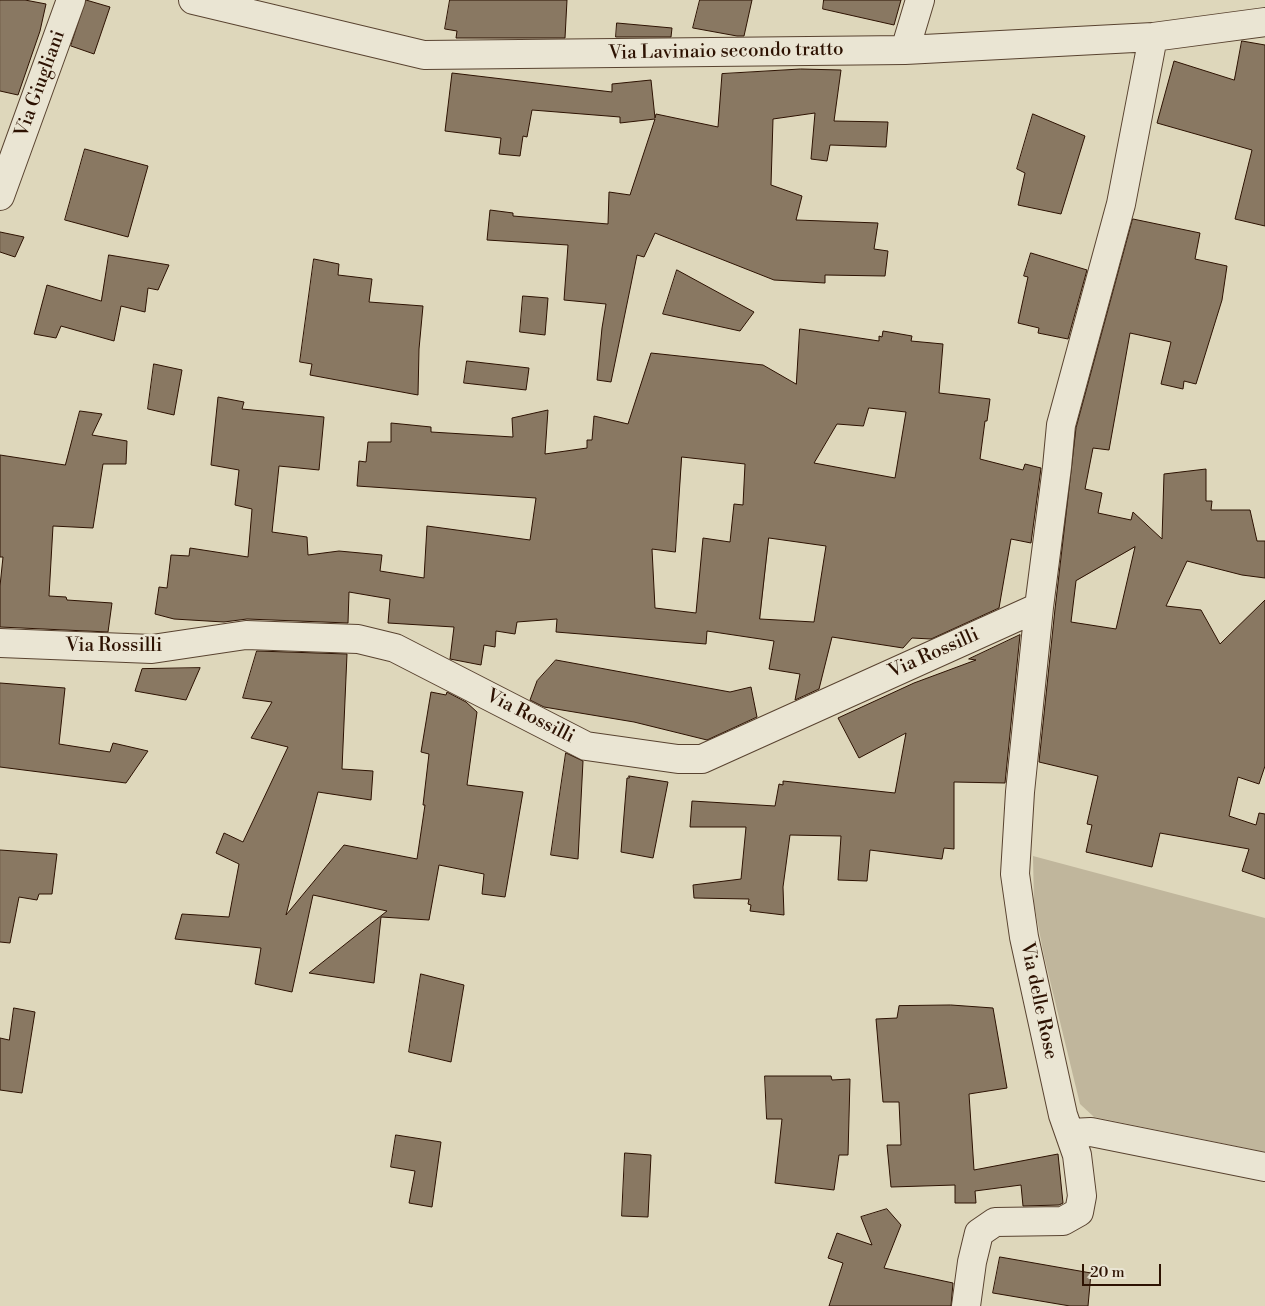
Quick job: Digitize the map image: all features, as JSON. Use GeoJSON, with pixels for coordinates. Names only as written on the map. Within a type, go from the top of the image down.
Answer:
{"type":"FeatureCollection","features":[{"type":"Feature","properties":{"kind":"street","name":"Via Giugliani"},"geometry":{"type":"LineString","coordinates":[[0,196],[71,0]]}},
{"type":"Feature","properties":{"kind":"street","name":"Via Lavinaio secondo tratto"},"geometry":{"type":"LineString","coordinates":[[193,0],[424,55],[904,50],[1154,37],[1265,22]]}},
{"type":"Feature","properties":{"kind":"street"},"geometry":{"type":"LineString","coordinates":[[904,50],[920,0]]}},
{"type":"Feature","properties":{"kind":"street","name":"Via delle Rose"},"geometry":{"type":"LineString","coordinates":[[966,1306],[972,1262],[980,1233],[995,1222],[1063,1221],[1079,1212],[1082,1196],[1077,1155],[1063,1115],[1024,937],[1015,874],[1020,792],[1039,607],[1061,425],[1121,204],[1154,37]]}},
{"type":"Feature","properties":{"kind":"street","name":"Via Rossilli"},"geometry":{"type":"LineString","coordinates":[[0,643],[152,649],[246,635],[358,639],[395,648],[586,746],[678,759],[702,760],[1039,607]]}},
{"type":"Feature","properties":{"kind":"street"},"geometry":{"type":"LineString","coordinates":[[1070,1132],[1091,1132],[1265,1167]]}},
{"type":"Feature","properties":{"kind":"shaded area"},"geometry":{"type":"Polygon","coordinates":[[[1033,856],[1265,918],[1265,1152],[1094,1117],[1080,1104],[1044,956],[1034,904],[1033,856]]]}},
{"type":"Feature","properties":{"kind":"building"},"geometry":{"type":"Polygon","coordinates":[[[0,0],[25,0],[46,4],[40,31],[18,95],[0,91],[0,0]]]}},
{"type":"Feature","properties":{"kind":"building"},"geometry":{"type":"Polygon","coordinates":[[[86,0],[110,7],[94,54],[71,46],[86,0]]]}},
{"type":"Feature","properties":{"kind":"building"},"geometry":{"type":"Polygon","coordinates":[[[450,0],[567,0],[565,38],[456,38],[457,31],[445,29],[450,0]]]}},
{"type":"Feature","properties":{"kind":"building"},"geometry":{"type":"Polygon","coordinates":[[[700,0],[752,0],[744,36],[693,28],[700,0]]]}},
{"type":"Feature","properties":{"kind":"building"},"geometry":{"type":"Polygon","coordinates":[[[824,0],[901,0],[894,25],[823,9],[824,0]]]}},
{"type":"Feature","properties":{"kind":"building"},"geometry":{"type":"Polygon","coordinates":[[[617,23],[672,28],[671,37],[616,37],[617,23]]]}},
{"type":"Feature","properties":{"kind":"building"},"geometry":{"type":"Polygon","coordinates":[[[1242,41],[1265,45],[1265,226],[1235,219],[1252,150],[1157,123],[1174,61],[1234,80],[1242,41]]]}},
{"type":"Feature","properties":{"kind":"building"},"geometry":{"type":"Polygon","coordinates":[[[801,69],[841,70],[834,121],[888,122],[886,147],[830,145],[827,161],[811,159],[815,113],[773,119],[771,185],[802,196],[796,220],[878,223],[874,249],[888,251],[885,276],[825,275],[825,283],[774,280],[655,233],[644,257],[637,255],[611,382],[597,380],[606,304],[564,300],[568,245],[487,240],[490,210],[513,213],[513,216],[608,224],[609,192],[630,195],[655,119],[620,123],[620,117],[532,110],[527,137],[523,136],[520,156],[499,154],[501,138],[445,131],[452,73],[612,92],[612,84],[651,80],[655,118],[656,114],[718,127],[722,74],[801,69]]]}},
{"type":"Feature","properties":{"kind":"building"},"geometry":{"type":"Polygon","coordinates":[[[1033,114],[1085,136],[1061,214],[1018,205],[1025,173],[1017,169],[1033,114]]]}},
{"type":"Feature","properties":{"kind":"building"},"geometry":{"type":"Polygon","coordinates":[[[85,149],[148,166],[128,237],[65,220],[85,149]]]}},
{"type":"Feature","properties":{"kind":"building"},"geometry":{"type":"Polygon","coordinates":[[[1133,219],[1200,233],[1195,259],[1227,266],[1222,300],[1196,384],[1184,381],[1183,389],[1161,384],[1171,342],[1130,333],[1109,450],[1093,448],[1085,489],[1102,493],[1098,513],[1131,520],[1133,512],[1162,539],[1164,474],[1206,469],[1206,501],[1212,501],[1211,510],[1250,510],[1257,541],[1265,541],[1265,578],[1242,575],[1187,561],[1166,606],[1201,610],[1220,644],[1265,600],[1265,766],[1259,784],[1238,777],[1229,816],[1256,825],[1259,813],[1265,814],[1265,879],[1242,871],[1249,849],[1160,833],[1152,867],[1086,852],[1092,825],[1087,824],[1098,776],[1039,762],[1076,428],[1133,219]],[[1135,547],[1076,581],[1071,622],[1116,629],[1135,547]]]}},
{"type":"Feature","properties":{"kind":"building"},"geometry":{"type":"Polygon","coordinates":[[[0,232],[24,237],[15,257],[0,252],[0,232]]]}},
{"type":"Feature","properties":{"kind":"building"},"geometry":{"type":"Polygon","coordinates":[[[1031,253],[1087,270],[1068,339],[1038,333],[1039,328],[1018,323],[1028,277],[1024,276],[1031,253]]]}},
{"type":"Feature","properties":{"kind":"building"},"geometry":{"type":"Polygon","coordinates":[[[109,255],[169,265],[158,290],[148,288],[145,312],[121,306],[114,341],[61,326],[56,338],[34,334],[47,285],[101,301],[109,255]]]}},
{"type":"Feature","properties":{"kind":"building"},"geometry":{"type":"Polygon","coordinates":[[[314,259],[339,264],[338,275],[372,279],[369,302],[423,306],[419,349],[418,395],[310,375],[312,364],[300,362],[314,259]]]}},
{"type":"Feature","properties":{"kind":"building"},"geometry":{"type":"Polygon","coordinates":[[[677,270],[754,312],[740,331],[663,314],[677,270]]]}},
{"type":"Feature","properties":{"kind":"building"},"geometry":{"type":"Polygon","coordinates":[[[523,296],[548,298],[545,335],[520,332],[523,296]]]}},
{"type":"Feature","properties":{"kind":"building"},"geometry":{"type":"Polygon","coordinates":[[[800,329],[879,341],[879,336],[882,337],[883,331],[912,336],[911,341],[943,344],[939,393],[990,399],[980,459],[1023,470],[1025,464],[1041,468],[1031,543],[1011,539],[999,608],[931,639],[912,638],[903,648],[832,637],[819,689],[795,700],[800,674],[769,669],[774,641],[707,631],[706,644],[556,632],[557,619],[517,622],[515,634],[496,631],[495,647],[484,645],[481,665],[450,659],[454,627],[388,623],[390,599],[349,592],[348,623],[247,619],[224,622],[174,619],[155,614],[159,587],[167,588],[171,555],[189,556],[190,548],[248,557],[252,509],[235,505],[239,470],[211,465],[218,397],[244,402],[242,409],[324,417],[319,470],[279,466],[272,532],[307,537],[308,555],[339,551],[382,555],[380,571],[424,578],[427,526],[530,540],[536,498],[357,486],[359,461],[366,462],[368,442],[391,442],[391,423],[431,427],[431,432],[513,437],[512,418],[548,410],[545,454],[587,448],[587,440],[592,440],[594,416],[628,424],[651,353],[763,365],[796,384],[800,329]],[[869,408],[863,426],[837,424],[814,463],[895,478],[906,412],[869,408]],[[682,457],[675,552],[652,549],[655,608],[696,613],[703,538],[730,542],[734,504],[743,505],[745,464],[682,457]],[[769,538],[760,619],[814,622],[826,546],[769,538]]]}},
{"type":"Feature","properties":{"kind":"building"},"geometry":{"type":"Polygon","coordinates":[[[467,361],[529,368],[526,390],[464,383],[467,361]]]}},
{"type":"Feature","properties":{"kind":"building"},"geometry":{"type":"Polygon","coordinates":[[[154,364],[182,370],[174,415],[148,409],[154,364]]]}},
{"type":"Feature","properties":{"kind":"building"},"geometry":{"type":"Polygon","coordinates":[[[80,411],[102,414],[92,435],[127,441],[126,464],[103,464],[93,528],[53,526],[49,596],[66,597],[67,600],[112,603],[108,632],[0,627],[0,586],[3,557],[0,557],[0,455],[65,465],[80,411]]]}},
{"type":"Feature","properties":{"kind":"building"},"geometry":{"type":"Polygon","coordinates":[[[1020,635],[1005,783],[954,782],[954,849],[944,848],[942,859],[870,850],[867,881],[838,880],[841,836],[790,835],[783,887],[784,915],[750,911],[749,899],[694,898],[693,885],[741,879],[746,827],[690,827],[692,801],[775,806],[779,784],[783,785],[783,781],[895,793],[906,733],[859,758],[838,718],[914,683],[976,660],[969,659],[1020,635]]]}},
{"type":"Feature","properties":{"kind":"building"},"geometry":{"type":"Polygon","coordinates":[[[257,651],[347,654],[342,769],[373,771],[371,800],[318,792],[286,915],[344,845],[417,859],[425,805],[423,805],[429,754],[421,752],[431,692],[446,695],[447,692],[466,702],[477,712],[467,785],[523,792],[505,897],[482,894],[484,874],[439,865],[429,920],[381,917],[374,983],[309,973],[387,911],[313,895],[292,992],[255,984],[261,948],[175,939],[182,914],[229,917],[239,864],[216,853],[224,833],[243,842],[288,747],[251,738],[272,702],[243,698],[257,651]]]}},
{"type":"Feature","properties":{"kind":"building"},"geometry":{"type":"Polygon","coordinates":[[[556,660],[730,692],[751,687],[757,717],[707,740],[634,722],[544,707],[530,700],[537,681],[556,660]]]}},
{"type":"Feature","properties":{"kind":"building"},"geometry":{"type":"Polygon","coordinates":[[[200,668],[186,700],[135,691],[142,669],[200,668]]]}},
{"type":"Feature","properties":{"kind":"building"},"geometry":{"type":"Polygon","coordinates":[[[0,683],[65,688],[59,744],[110,752],[113,743],[148,751],[126,783],[0,767],[0,683]]]}},
{"type":"Feature","properties":{"kind":"building"},"geometry":{"type":"Polygon","coordinates":[[[566,753],[583,761],[578,859],[551,855],[566,753]]]}},
{"type":"Feature","properties":{"kind":"building"},"geometry":{"type":"Polygon","coordinates":[[[629,776],[668,782],[653,858],[621,852],[627,778],[629,776]]]}},
{"type":"Feature","properties":{"kind":"building"},"geometry":{"type":"Polygon","coordinates":[[[0,850],[57,854],[52,894],[39,894],[37,900],[19,897],[10,943],[0,942],[0,850]]]}},
{"type":"Feature","properties":{"kind":"building"},"geometry":{"type":"Polygon","coordinates":[[[421,974],[464,985],[451,1062],[409,1052],[421,974]]]}},
{"type":"Feature","properties":{"kind":"building"},"geometry":{"type":"Polygon","coordinates":[[[951,1005],[993,1008],[1007,1088],[969,1094],[974,1170],[1058,1154],[1063,1203],[1059,1205],[1023,1206],[1021,1185],[975,1191],[976,1203],[955,1203],[955,1185],[891,1187],[887,1145],[901,1145],[899,1102],[883,1102],[876,1019],[897,1018],[899,1006],[951,1005]]]}},
{"type":"Feature","properties":{"kind":"building"},"geometry":{"type":"Polygon","coordinates":[[[14,1008],[35,1012],[22,1093],[0,1090],[0,1038],[9,1040],[14,1008]]]}},
{"type":"Feature","properties":{"kind":"building"},"geometry":{"type":"Polygon","coordinates":[[[765,1076],[831,1076],[832,1080],[850,1079],[848,1155],[839,1155],[834,1190],[775,1183],[782,1119],[767,1119],[765,1076]]]}},
{"type":"Feature","properties":{"kind":"building"},"geometry":{"type":"Polygon","coordinates":[[[396,1135],[441,1142],[432,1207],[409,1203],[415,1171],[391,1167],[396,1135]]]}},
{"type":"Feature","properties":{"kind":"building"},"geometry":{"type":"Polygon","coordinates":[[[625,1153],[651,1155],[648,1217],[622,1216],[625,1153]]]}},
{"type":"Feature","properties":{"kind":"building"},"geometry":{"type":"Polygon","coordinates":[[[887,1209],[901,1225],[884,1268],[953,1283],[951,1306],[829,1306],[843,1263],[828,1258],[837,1233],[872,1245],[861,1217],[887,1209]]]}},
{"type":"Feature","properties":{"kind":"building"},"geometry":{"type":"Polygon","coordinates":[[[1000,1257],[1091,1273],[1088,1306],[1070,1306],[993,1293],[1000,1257]]]}}]}
